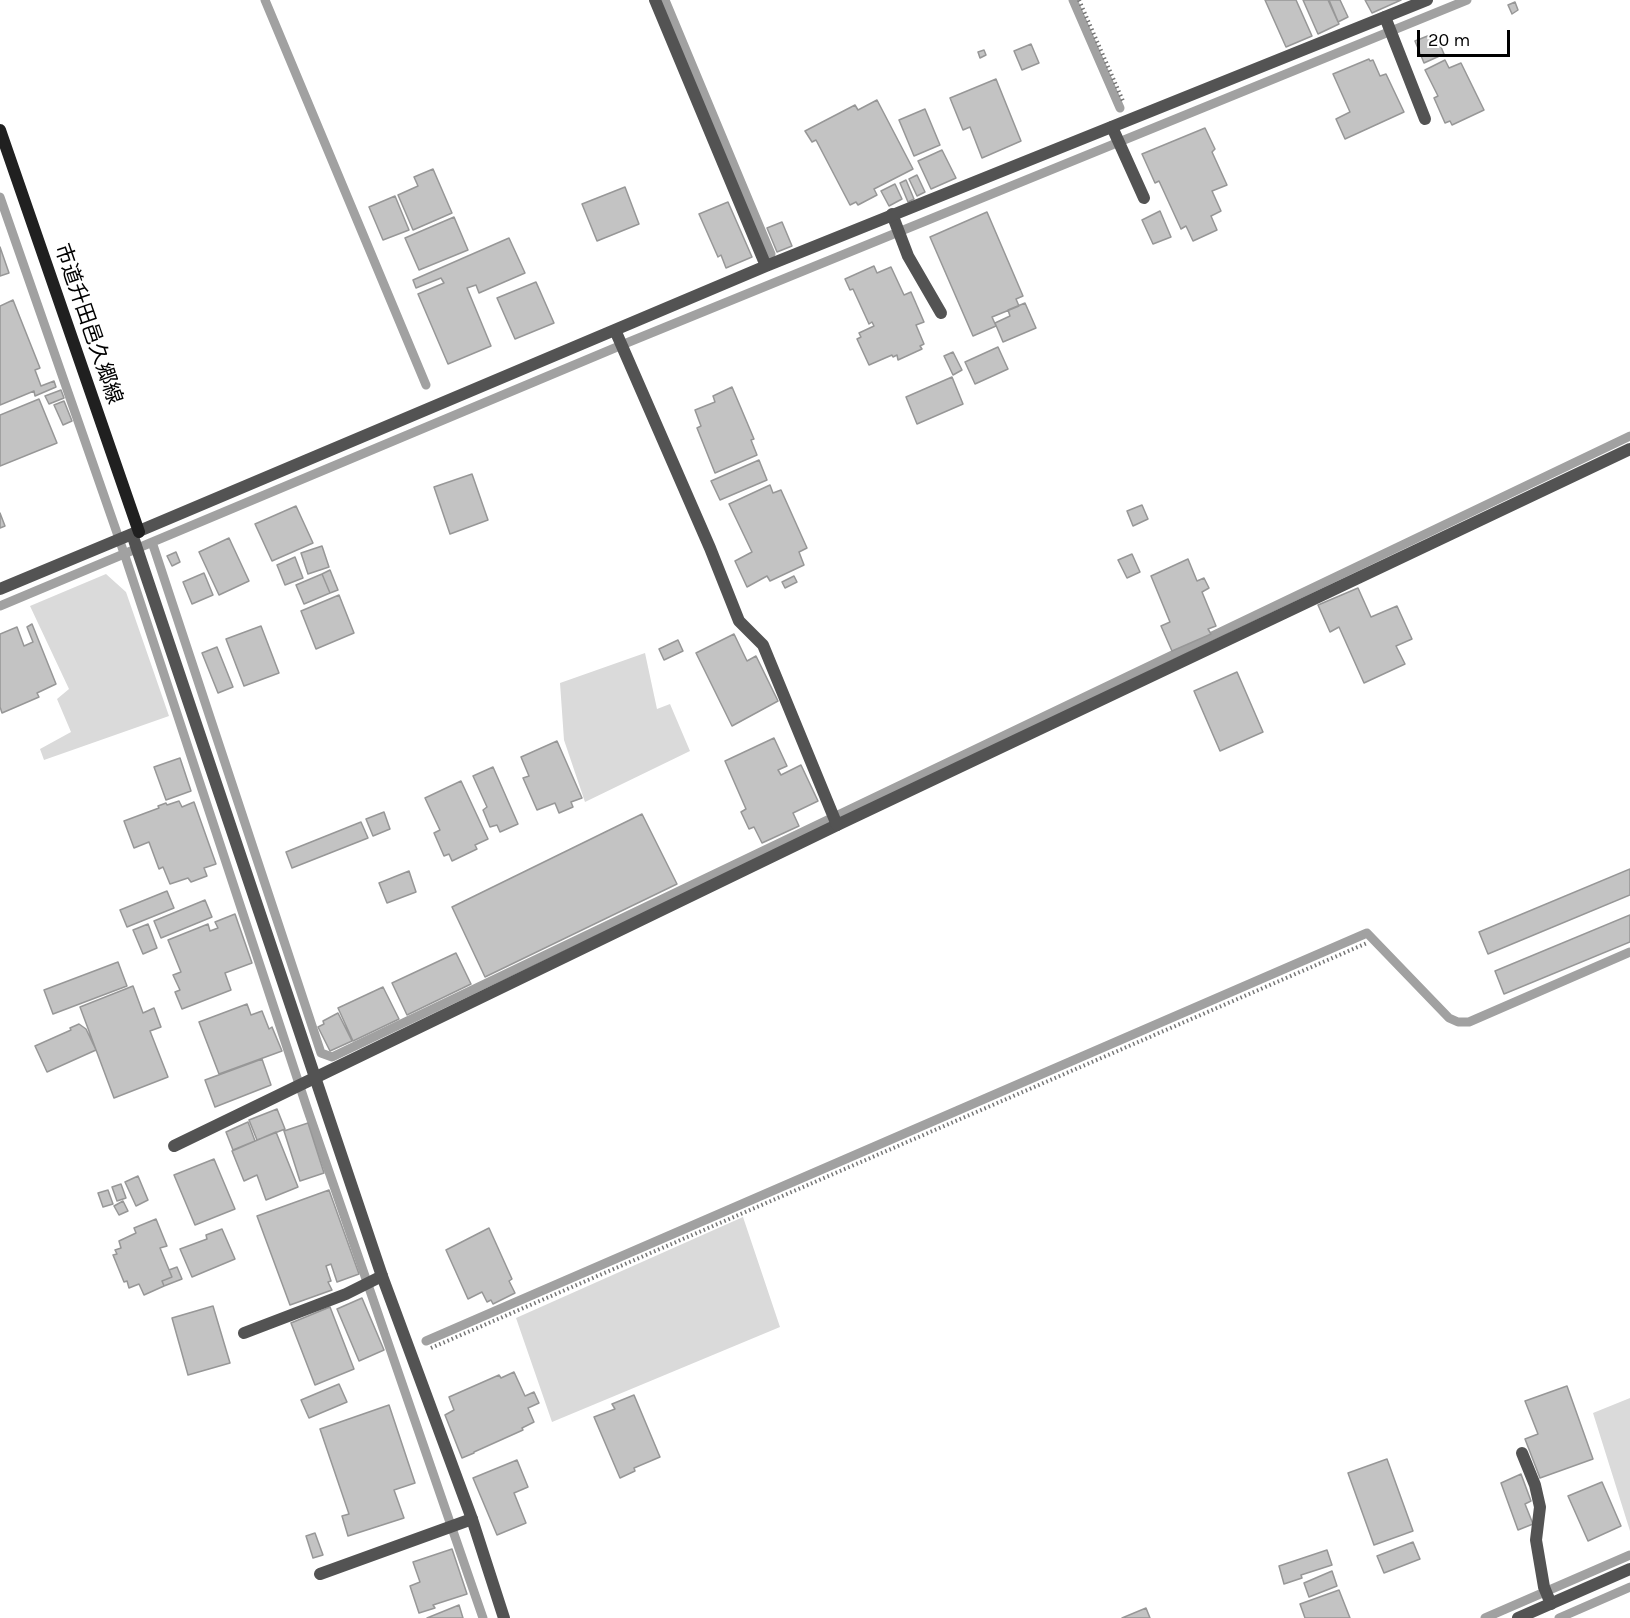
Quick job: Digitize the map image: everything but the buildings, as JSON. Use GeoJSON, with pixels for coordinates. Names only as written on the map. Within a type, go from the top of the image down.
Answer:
{"type":"FeatureCollection","features":[{"type":"Feature","properties":{"kind":"street"},"geometry":{"type":"LineString","coordinates":[[655,0],[766,266]]}},
{"type":"Feature","properties":{"kind":"street"},"geometry":{"type":"LineString","coordinates":[[0,589],[129,538],[616,334],[766,266],[894,220],[1114,131],[1131,120],[1387,21],[1427,0]]}},
{"type":"Feature","properties":{"kind":"street"},"geometry":{"type":"LineString","coordinates":[[1387,21],[1425,119]]}},
{"type":"Feature","properties":{"kind":"street","name":"市道升田邑久郷線"},"geometry":{"type":"LineString","coordinates":[[0,130],[129,538]]}},
{"type":"Feature","properties":{"kind":"street"},"geometry":{"type":"LineString","coordinates":[[1114,131],[1144,198]]}},
{"type":"Feature","properties":{"kind":"street"},"geometry":{"type":"LineString","coordinates":[[894,220],[908,256],[941,313]]}},
{"type":"Feature","properties":{"kind":"street"},"geometry":{"type":"LineString","coordinates":[[616,334],[710,548],[739,621],[763,645],[835,820]]}},
{"type":"Feature","properties":{"kind":"street"},"geometry":{"type":"LineString","coordinates":[[174,1146],[835,820],[1630,449]]}},
{"type":"Feature","properties":{"kind":"street"},"geometry":{"type":"LineString","coordinates":[[129,538],[141,558],[304,1082],[373,1281],[411,1357],[472,1519],[504,1618]]}},
{"type":"Feature","properties":{"kind":"street"},"geometry":{"type":"LineString","coordinates":[[244,1333],[346,1294],[373,1281]]}},
{"type":"Feature","properties":{"kind":"street"},"geometry":{"type":"LineString","coordinates":[[1522,1453],[1540,1507],[1536,1540],[1548,1596]]}},
{"type":"Feature","properties":{"kind":"street"},"geometry":{"type":"LineString","coordinates":[[320,1574],[472,1519]]}},
{"type":"Feature","properties":{"kind":"street"},"geometry":{"type":"LineString","coordinates":[[1518,1618],[1548,1596],[1630,1569]]}},
{"type":"Feature","properties":{"kind":"path"},"geometry":{"type":"LineString","coordinates":[[1079,0],[1131,120]]}},
{"type":"Feature","properties":{"kind":"path"},"geometry":{"type":"LineString","coordinates":[[411,1357],[1367,943]]}},
{"type":"Feature","properties":{"kind":"shaded area"},"geometry":{"type":"Polygon","coordinates":[[[106,574],[126,592],[169,716],[44,760],[40,749],[71,732],[57,699],[69,689],[30,606],[106,574]]]}},
{"type":"Feature","properties":{"kind":"shaded area"},"geometry":{"type":"Polygon","coordinates":[[[645,653],[657,709],[670,704],[690,751],[585,802],[564,740],[560,683],[645,653]]]}},
{"type":"Feature","properties":{"kind":"shaded area"},"geometry":{"type":"Polygon","coordinates":[[[743,1217],[780,1327],[552,1422],[516,1318],[743,1217]]]}},
{"type":"Feature","properties":{"kind":"shaded area"},"geometry":{"type":"Polygon","coordinates":[[[1630,1398],[1630,1531],[1593,1413],[1630,1398]]]}},
{"type":"Feature","properties":{"kind":"waterway"},"geometry":{"type":"LineString","coordinates":[[265,0],[426,385]]}},
{"type":"Feature","properties":{"kind":"waterway"},"geometry":{"type":"LineString","coordinates":[[665,0],[771,254]]}},
{"type":"Feature","properties":{"kind":"waterway"},"geometry":{"type":"LineString","coordinates":[[1073,0],[1120,108]]}},
{"type":"Feature","properties":{"kind":"waterway"},"geometry":{"type":"LineString","coordinates":[[0,606],[629,342],[1467,0]]}},
{"type":"Feature","properties":{"kind":"waterway"},"geometry":{"type":"LineString","coordinates":[[0,197],[124,553],[307,1108],[483,1618]]}},
{"type":"Feature","properties":{"kind":"waterway"},"geometry":{"type":"LineString","coordinates":[[152,542],[321,1053],[332,1057],[1630,436]]}},
{"type":"Feature","properties":{"kind":"waterway"},"geometry":{"type":"LineString","coordinates":[[426,1341],[1367,933],[1449,1018],[1458,1022],[1469,1022],[1630,952]]}},
{"type":"Feature","properties":{"kind":"waterway"},"geometry":{"type":"LineString","coordinates":[[1485,1618],[1630,1555]]}},
{"type":"Feature","properties":{"kind":"waterway"},"geometry":{"type":"LineString","coordinates":[[1559,1618],[1630,1587]]}}]}
